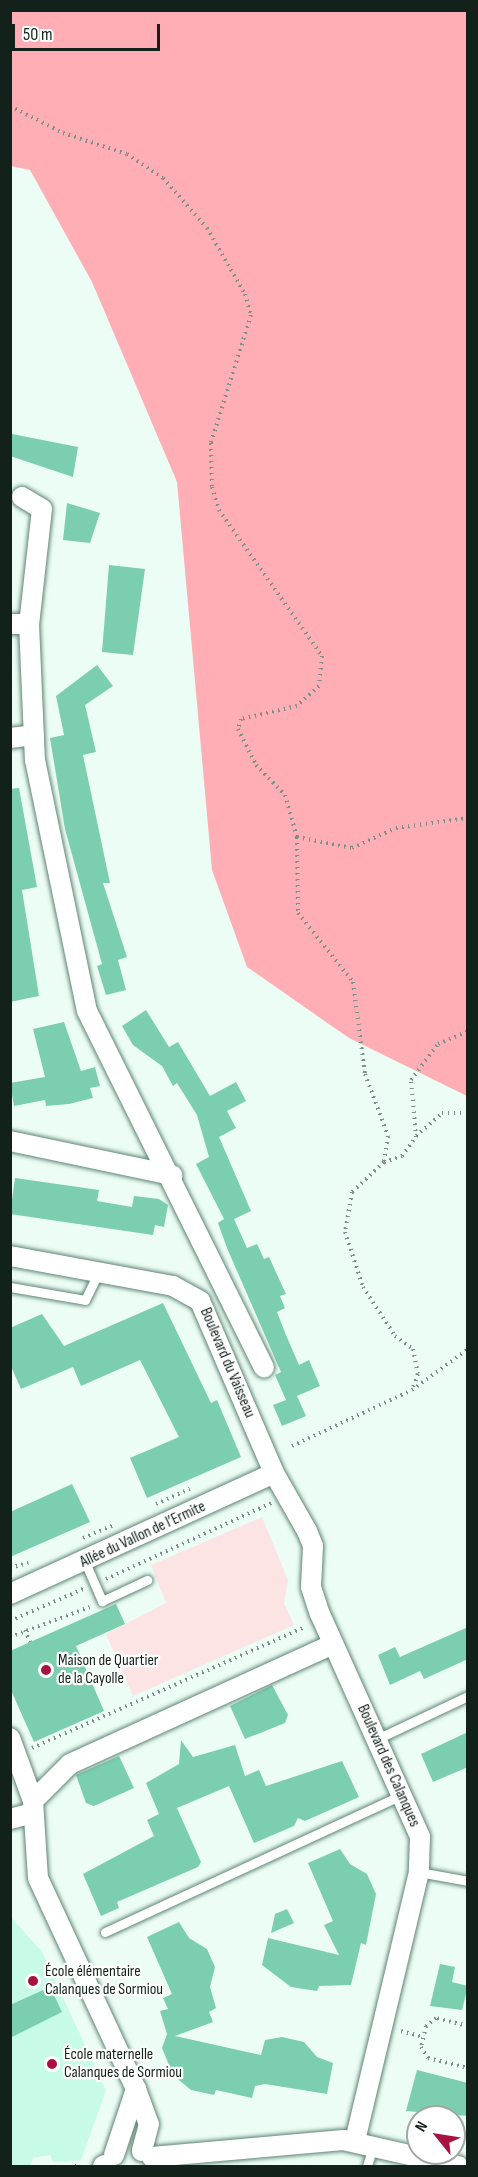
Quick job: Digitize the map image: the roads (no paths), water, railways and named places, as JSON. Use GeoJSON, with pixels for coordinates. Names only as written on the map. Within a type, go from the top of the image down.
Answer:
{"type":"FeatureCollection","features":[{"type":"Feature","properties":{"kind":"street"},"geometry":{"type":"LineString","coordinates":[[22,497],[42,509],[20,624],[34,735],[87,1011],[172,1175],[264,1367]]}},
{"type":"Feature","properties":{"kind":"street"},"geometry":{"type":"LineString","coordinates":[[10,738],[34,735]]}},
{"type":"Feature","properties":{"kind":"street"},"geometry":{"type":"LineString","coordinates":[[10,1141],[172,1175]]}},
{"type":"Feature","properties":{"kind":"street","name":"Boulevard du Vaisseau"},"geometry":{"type":"LineString","coordinates":[[10,1256],[173,1287],[200,1301],[274,1473]]}},
{"type":"Feature","properties":{"kind":"street","name":"Allée du Vallon de l’Ermite"},"geometry":{"type":"LineString","coordinates":[[10,1594],[85,1562],[274,1473]]}},
{"type":"Feature","properties":{"kind":"street","name":"Boulevard des Calanques"},"geometry":{"type":"LineString","coordinates":[[274,1473],[313,1546],[311,1587],[333,1644],[417,1826],[419,1872],[364,2144]]}},
{"type":"Feature","properties":{"kind":"street"},"geometry":{"type":"LineString","coordinates":[[10,1819],[33,1807],[70,1764],[333,1644]]}},
{"type":"Feature","properties":{"kind":"street"},"geometry":{"type":"LineString","coordinates":[[14,1746],[33,1807],[38,1878],[136,2089],[149,2124],[151,2158]]}},
{"type":"Feature","properties":{"kind":"street"},"geometry":{"type":"LineString","coordinates":[[136,2089],[107,2163],[210,2154],[309,2141],[364,2144],[406,2155]]}},
{"type":"Feature","properties":{"kind":"street"},"geometry":{"type":"LineString","coordinates":[[195,2166],[210,2154]]}},
{"type":"Feature","properties":{"kind":"lane"},"geometry":{"type":"LineString","coordinates":[[10,1287],[85,1300],[98,1273]]}},
{"type":"Feature","properties":{"kind":"lane"},"geometry":{"type":"LineString","coordinates":[[85,1562],[102,1602],[147,1580]]}},
{"type":"Feature","properties":{"kind":"lane"},"geometry":{"type":"LineString","coordinates":[[377,1739],[468,1696]]}},
{"type":"Feature","properties":{"kind":"lane"},"geometry":{"type":"LineString","coordinates":[[105,1932],[402,1795]]}},
{"type":"Feature","properties":{"kind":"lane"},"geometry":{"type":"LineString","coordinates":[[419,1872],[468,1881]]}},
{"type":"Feature","properties":{"kind":"lane"},"geometry":{"type":"LineString","coordinates":[[364,2144],[367,2166]]}},
{"type":"Feature","properties":{"kind":"place","name":"Maison de Quartier de la Cayolle"},"geometry":{"type":"Point","coordinates":[46,1670]}},
{"type":"Feature","properties":{"kind":"place","name":"École élémentaire Calanques de Sormiou"},"geometry":{"type":"Point","coordinates":[33,1981]}},
{"type":"Feature","properties":{"kind":"place","name":"École maternelle Calanques de Sormiou"},"geometry":{"type":"Point","coordinates":[52,2064]}}]}
